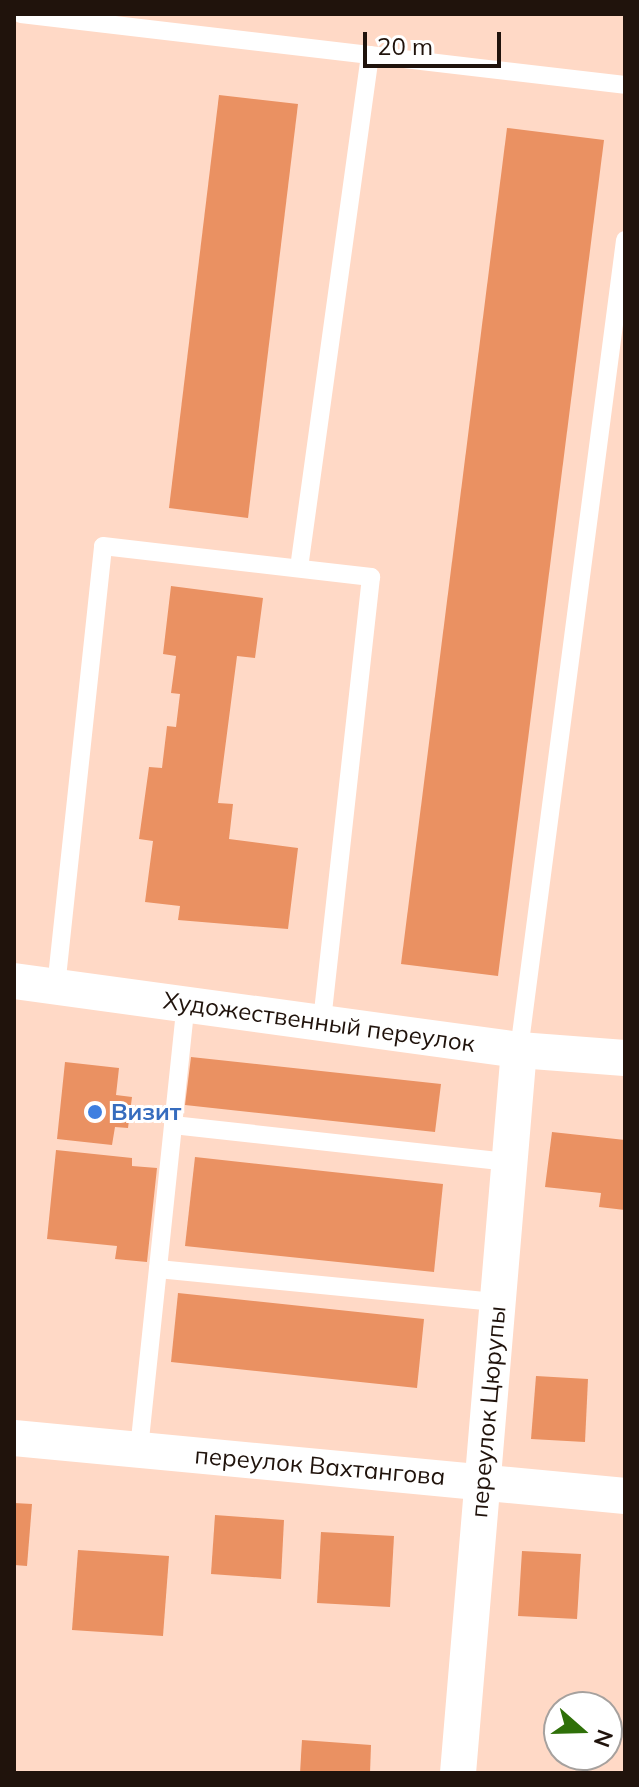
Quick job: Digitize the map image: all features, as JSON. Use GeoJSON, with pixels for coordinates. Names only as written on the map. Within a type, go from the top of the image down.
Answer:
{"type":"FeatureCollection","features":[{"type":"Feature","properties":{"kind":"street","name":"Художественный переулок"},"geometry":{"type":"LineString","coordinates":[[14,981],[519,1050],[625,1058]]}},
{"type":"Feature","properties":{"kind":"street","name":"переулок Цюрупы"},"geometry":{"type":"LineString","coordinates":[[458,1773],[519,1050]]}},
{"type":"Feature","properties":{"kind":"street","name":"переулок Вахтангова"},"geometry":{"type":"LineString","coordinates":[[14,1438],[625,1496]]}},
{"type":"Feature","properties":{"kind":"lane"},"geometry":{"type":"LineString","coordinates":[[21,14],[625,85]]}},
{"type":"Feature","properties":{"kind":"lane"},"geometry":{"type":"LineString","coordinates":[[299,568],[370,55]]}},
{"type":"Feature","properties":{"kind":"lane"},"geometry":{"type":"LineString","coordinates":[[519,1050],[625,240]]}},
{"type":"Feature","properties":{"kind":"lane"},"geometry":{"type":"LineString","coordinates":[[56,987],[103,546],[371,577],[322,1021]]}},
{"type":"Feature","properties":{"kind":"lane"},"geometry":{"type":"LineString","coordinates":[[139,1449],[186,1003]]}},
{"type":"Feature","properties":{"kind":"lane"},"geometry":{"type":"LineString","coordinates":[[173,1125],[509,1162]]}},
{"type":"Feature","properties":{"kind":"lane"},"geometry":{"type":"LineString","coordinates":[[158,1269],[497,1302]]}},
{"type":"Feature","properties":{"kind":"building"},"geometry":{"type":"Polygon","coordinates":[[[219,95],[298,104],[248,518],[169,508],[219,95]]]}},
{"type":"Feature","properties":{"kind":"building"},"geometry":{"type":"Polygon","coordinates":[[[507,128],[604,140],[498,976],[401,964],[507,128]]]}},
{"type":"Feature","properties":{"kind":"building"},"geometry":{"type":"Polygon","coordinates":[[[171,586],[263,598],[255,658],[237,656],[218,803],[233,804],[229,839],[298,848],[288,929],[178,920],[180,906],[145,902],[153,841],[139,839],[149,767],[162,768],[167,726],[176,727],[180,694],[171,693],[176,656],[163,654],[171,586]]]}},
{"type":"Feature","properties":{"kind":"building"},"geometry":{"type":"Polygon","coordinates":[[[191,1057],[441,1084],[435,1132],[185,1105],[191,1057]]]}},
{"type":"Feature","properties":{"kind":"building","name":"Визит"},"geometry":{"type":"Polygon","coordinates":[[[65,1062],[119,1068],[116,1095],[132,1097],[128,1128],[115,1127],[112,1145],[57,1139],[65,1062]]]}},
{"type":"Feature","properties":{"kind":"building"},"geometry":{"type":"Polygon","coordinates":[[[552,1132],[625,1140],[625,1210],[599,1207],[601,1193],[545,1187],[552,1132]]]}},
{"type":"Feature","properties":{"kind":"building"},"geometry":{"type":"Polygon","coordinates":[[[56,1150],[132,1158],[132,1166],[157,1168],[147,1262],[115,1259],[117,1246],[47,1239],[56,1150]]]}},
{"type":"Feature","properties":{"kind":"building"},"geometry":{"type":"Polygon","coordinates":[[[195,1157],[443,1184],[434,1272],[185,1246],[195,1157]]]}},
{"type":"Feature","properties":{"kind":"building"},"geometry":{"type":"Polygon","coordinates":[[[178,1293],[424,1319],[417,1388],[171,1362],[178,1293]]]}},
{"type":"Feature","properties":{"kind":"building"},"geometry":{"type":"Polygon","coordinates":[[[536,1376],[588,1379],[585,1442],[531,1439],[536,1376]]]}},
{"type":"Feature","properties":{"kind":"building"},"geometry":{"type":"Polygon","coordinates":[[[14,1503],[32,1504],[27,1566],[14,1565],[14,1503]]]}},
{"type":"Feature","properties":{"kind":"building"},"geometry":{"type":"Polygon","coordinates":[[[215,1515],[284,1520],[281,1579],[211,1574],[215,1515]]]}},
{"type":"Feature","properties":{"kind":"building"},"geometry":{"type":"Polygon","coordinates":[[[321,1532],[394,1536],[390,1607],[317,1603],[321,1532]]]}},
{"type":"Feature","properties":{"kind":"building"},"geometry":{"type":"Polygon","coordinates":[[[78,1550],[169,1556],[163,1636],[72,1630],[78,1550]]]}},
{"type":"Feature","properties":{"kind":"building"},"geometry":{"type":"Polygon","coordinates":[[[522,1551],[581,1554],[577,1619],[518,1616],[522,1551]]]}},
{"type":"Feature","properties":{"kind":"building"},"geometry":{"type":"Polygon","coordinates":[[[302,1740],[371,1745],[370,1773],[300,1773],[302,1740]]]}},
{"type":"Feature","properties":{"kind":"place","name":"Визит"},"geometry":{"type":"Point","coordinates":[95,1112]}}]}
